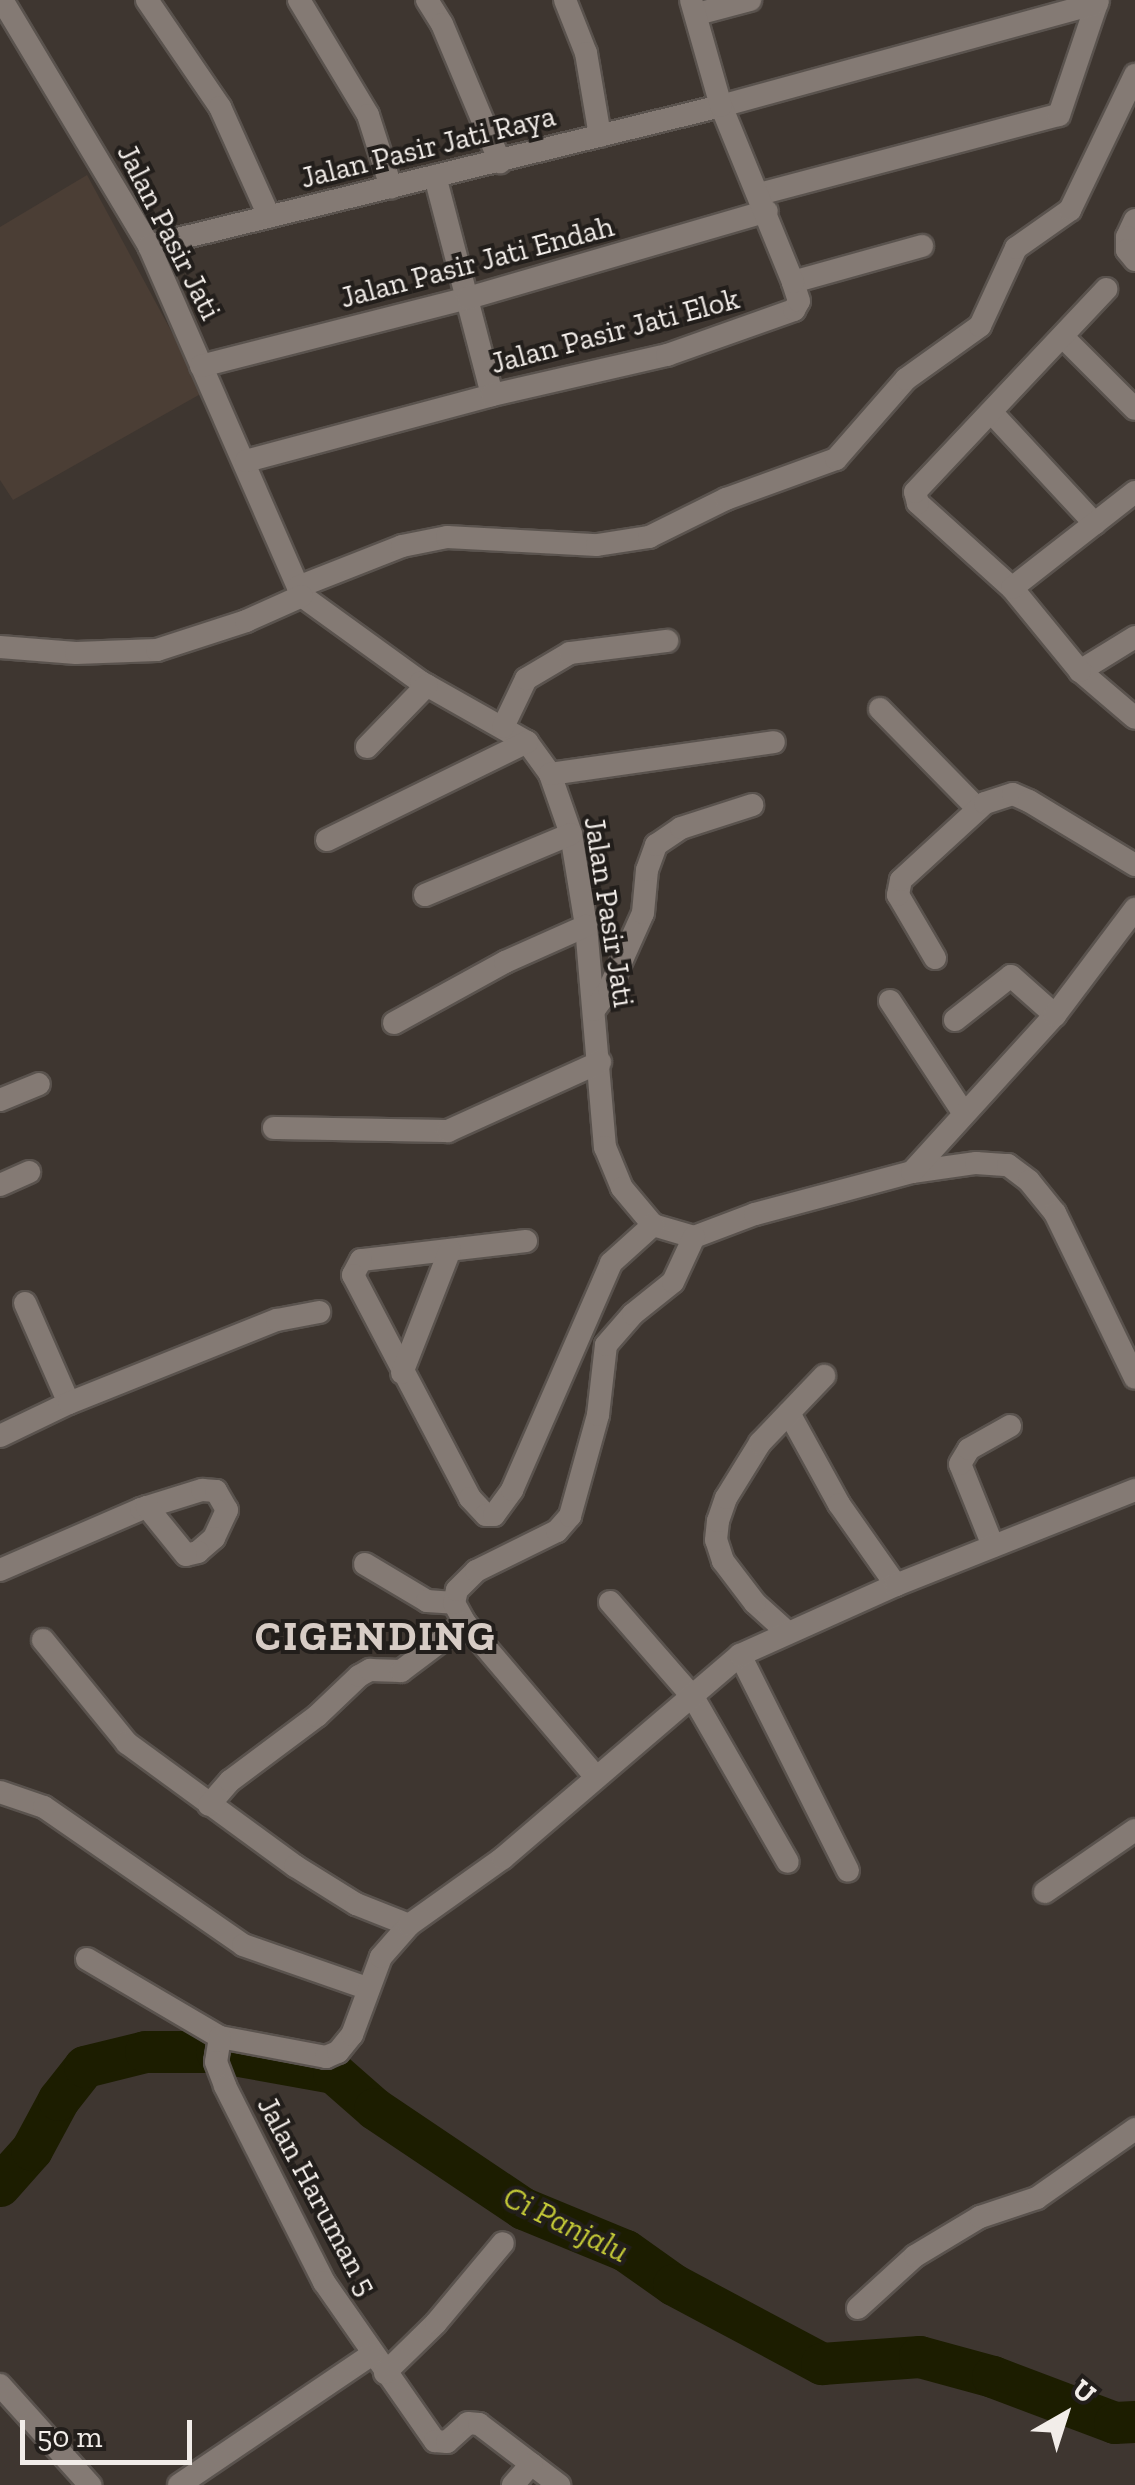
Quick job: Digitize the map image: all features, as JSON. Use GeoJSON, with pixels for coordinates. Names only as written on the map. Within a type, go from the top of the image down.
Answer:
{"type":"FeatureCollection","features":[{"type":"Feature","properties":{"kind":"street","name":"Jalan Pasir Jati"},"geometry":{"type":"LineString","coordinates":[[2,0],[149,246],[300,591],[427,685],[527,742],[550,774],[571,834],[586,926],[605,1147],[622,1188],[653,1224]]}},
{"type":"Feature","properties":{"kind":"street"},"geometry":{"type":"LineString","coordinates":[[147,0],[220,107],[269,216]]}},
{"type":"Feature","properties":{"kind":"street"},"geometry":{"type":"LineString","coordinates":[[299,0],[368,115],[390,187]]}},
{"type":"Feature","properties":{"kind":"street"},"geometry":{"type":"LineString","coordinates":[[427,0],[442,24],[500,162]]}},
{"type":"Feature","properties":{"kind":"street"},"geometry":{"type":"LineString","coordinates":[[566,0],[586,53],[600,136]]}},
{"type":"Feature","properties":{"kind":"street"},"geometry":{"type":"LineString","coordinates":[[750,0],[694,7],[721,106],[793,282],[922,246]]}},
{"type":"Feature","properties":{"kind":"street","name":"Jalan Pasir Jati Raya"},"geometry":{"type":"LineString","coordinates":[[149,246],[721,106],[1098,1]]}},
{"type":"Feature","properties":{"kind":"street","name":"Jalan Pasir Jati Endah"},"geometry":{"type":"LineString","coordinates":[[201,366],[468,298],[763,203],[1058,115],[1098,1]]}},
{"type":"Feature","properties":{"kind":"street"},"geometry":{"type":"LineString","coordinates":[[0,648],[76,653],[157,650],[246,620],[300,591],[402,546],[447,537],[597,545],[649,537],[726,499],[836,460],[906,379],[980,326],[1016,248],[1070,210],[1135,75]]}},
{"type":"Feature","properties":{"kind":"street"},"geometry":{"type":"LineString","coordinates":[[436,176],[492,396]]}},
{"type":"Feature","properties":{"kind":"street"},"geometry":{"type":"LineString","coordinates":[[1135,220],[1127,237],[1128,250],[1135,260]]}},
{"type":"Feature","properties":{"kind":"street","name":"Jalan Pasir Jati Elok"},"geometry":{"type":"LineString","coordinates":[[246,461],[667,355],[789,314],[799,301],[793,282]]}},
{"type":"Feature","properties":{"kind":"street"},"geometry":{"type":"LineString","coordinates":[[1106,289],[1064,338],[914,492],[918,504],[1012,588],[1080,672],[1135,718]]}},
{"type":"Feature","properties":{"kind":"street"},"geometry":{"type":"LineString","coordinates":[[1064,338],[1135,409]]}},
{"type":"Feature","properties":{"kind":"street"},"geometry":{"type":"LineString","coordinates":[[992,413],[1096,524]]}},
{"type":"Feature","properties":{"kind":"street"},"geometry":{"type":"LineString","coordinates":[[1012,588],[1135,492]]}},
{"type":"Feature","properties":{"kind":"street"},"geometry":{"type":"LineString","coordinates":[[1080,672],[1135,636]]}},
{"type":"Feature","properties":{"kind":"street"},"geometry":{"type":"LineString","coordinates":[[503,727],[526,680],[570,652],[667,642]]}},
{"type":"Feature","properties":{"kind":"street"},"geometry":{"type":"LineString","coordinates":[[367,747],[427,685]]}},
{"type":"Feature","properties":{"kind":"street"},"geometry":{"type":"LineString","coordinates":[[880,709],[978,809]]}},
{"type":"Feature","properties":{"kind":"street"},"geometry":{"type":"LineString","coordinates":[[327,840],[527,742]]}},
{"type":"Feature","properties":{"kind":"street"},"geometry":{"type":"LineString","coordinates":[[550,774],[774,742]]}},
{"type":"Feature","properties":{"kind":"street"},"geometry":{"type":"LineString","coordinates":[[935,958],[898,894],[901,880],[978,809],[1013,794],[1135,865]]}},
{"type":"Feature","properties":{"kind":"street"},"geometry":{"type":"LineString","coordinates":[[594,1010],[609,989],[643,913],[647,870],[656,845],[681,828],[752,805]]}},
{"type":"Feature","properties":{"kind":"street"},"geometry":{"type":"LineString","coordinates":[[425,895],[571,834]]}},
{"type":"Feature","properties":{"kind":"street"},"geometry":{"type":"LineString","coordinates":[[912,1172],[963,1112],[1004,1075],[1135,910]]}},
{"type":"Feature","properties":{"kind":"street"},"geometry":{"type":"LineString","coordinates":[[394,1024],[505,962],[586,926]]}},
{"type":"Feature","properties":{"kind":"street"},"geometry":{"type":"LineString","coordinates":[[955,1020],[1011,976],[1055,1015]]}},
{"type":"Feature","properties":{"kind":"street"},"geometry":{"type":"LineString","coordinates":[[890,1001],[963,1112]]}},
{"type":"Feature","properties":{"kind":"street"},"geometry":{"type":"LineString","coordinates":[[274,1128],[448,1131],[600,1062]]}},
{"type":"Feature","properties":{"kind":"street"},"geometry":{"type":"LineString","coordinates":[[0,1100],[39,1084]]}},
{"type":"Feature","properties":{"kind":"street"},"geometry":{"type":"LineString","coordinates":[[526,1242],[361,1260],[353,1274],[470,1498],[486,1515],[494,1515],[512,1490],[611,1264],[653,1224],[694,1238],[755,1214],[912,1172],[976,1163],[1008,1166],[1029,1180],[1054,1213],[1135,1378]]}},
{"type":"Feature","properties":{"kind":"street"},"geometry":{"type":"LineString","coordinates":[[0,1185],[29,1172]]}},
{"type":"Feature","properties":{"kind":"street"},"geometry":{"type":"LineString","coordinates":[[209,1805],[230,1781],[318,1716],[359,1676],[370,1670],[401,1671],[459,1613],[457,1590],[476,1571],[558,1531],[570,1516],[598,1415],[606,1345],[633,1314],[673,1282],[694,1238]]}},
{"type":"Feature","properties":{"kind":"street"},"geometry":{"type":"LineString","coordinates":[[402,1373],[450,1250]]}},
{"type":"Feature","properties":{"kind":"street"},"geometry":{"type":"LineString","coordinates":[[25,1303],[70,1402]]}},
{"type":"Feature","properties":{"kind":"street"},"geometry":{"type":"LineString","coordinates":[[0,1436],[70,1402],[277,1320],[319,1312]]}},
{"type":"Feature","properties":{"kind":"street"},"geometry":{"type":"LineString","coordinates":[[787,1632],[736,1581],[716,1540],[718,1521],[736,1480],[789,1412],[824,1376]]}},
{"type":"Feature","properties":{"kind":"street"},"geometry":{"type":"LineString","coordinates":[[789,1412],[839,1504],[896,1585]]}},
{"type":"Feature","properties":{"kind":"street"},"geometry":{"type":"LineString","coordinates":[[993,1546],[960,1464],[968,1449],[1010,1426]]}},
{"type":"Feature","properties":{"kind":"street"},"geometry":{"type":"LineString","coordinates":[[87,1959],[219,2047],[326,2057],[338,2052],[352,2035],[381,1957],[409,1925],[503,1858],[740,1655],[896,1585],[1135,1490]]}},
{"type":"Feature","properties":{"kind":"street"},"geometry":{"type":"LineString","coordinates":[[0,1570],[147,1507]]}},
{"type":"Feature","properties":{"kind":"street"},"geometry":{"type":"LineString","coordinates":[[365,1564],[427,1602],[459,1613],[596,1777]]}},
{"type":"Feature","properties":{"kind":"street"},"geometry":{"type":"LineString","coordinates":[[610,1602],[693,1697],[788,1862]]}},
{"type":"Feature","properties":{"kind":"street"},"geometry":{"type":"LineString","coordinates":[[43,1640],[127,1743],[209,1805],[356,1904],[409,1925]]}},
{"type":"Feature","properties":{"kind":"street"},"geometry":{"type":"LineString","coordinates":[[740,1655],[848,1871]]}},
{"type":"Feature","properties":{"kind":"street"},"geometry":{"type":"LineString","coordinates":[[0,1792],[44,1807],[243,1945],[368,1989]]}},
{"type":"Feature","properties":{"kind":"street"},"geometry":{"type":"LineString","coordinates":[[1045,1892],[1135,1830]]}},
{"type":"Feature","properties":{"kind":"street","name":"Jalan Haruman 5"},"geometry":{"type":"LineString","coordinates":[[219,2047],[324,2282],[435,2441],[446,2442],[473,2422],[531,2464]]}},
{"type":"Feature","properties":{"kind":"street"},"geometry":{"type":"LineString","coordinates":[[858,2308],[915,2256],[980,2217],[1037,2198],[1135,2129]]}},
{"type":"Feature","properties":{"kind":"street"},"geometry":{"type":"LineString","coordinates":[[178,2485],[378,2364],[436,2323],[503,2243]]}},
{"type":"Feature","properties":{"kind":"street"},"geometry":{"type":"LineString","coordinates":[[0,2385],[90,2485]]}},
{"type":"Feature","properties":{"kind":"street"},"geometry":{"type":"LineString","coordinates":[[512,2485],[531,2464],[559,2485]]}},
{"type":"Feature","properties":{"kind":"shaded area"},"geometry":{"type":"Polygon","coordinates":[[[87,175],[204,392],[13,500],[0,480],[0,227],[87,175]]]}},
{"type":"Feature","properties":{"kind":"waterway","name":"Ci Panjalu"},"geometry":{"type":"LineString","coordinates":[[0,2186],[32,2150],[59,2100],[85,2067],[146,2052],[217,2052],[334,2073],[375,2109],[524,2209],[626,2251],[674,2285],[822,2364],[920,2357],[993,2377],[1115,2423],[1135,2422]]}},
{"type":"Feature","properties":{"kind":"district","name":"CIGENDING"},"geometry":{"type":"Point","coordinates":[376,1636]}}]}
